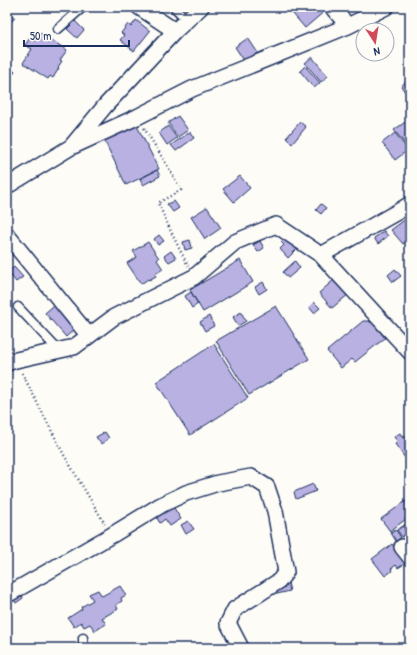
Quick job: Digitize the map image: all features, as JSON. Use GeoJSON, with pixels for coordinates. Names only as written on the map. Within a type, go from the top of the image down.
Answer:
{"type":"FeatureCollection","features":[{"type":"Feature","properties":{"kind":"street"},"geometry":{"type":"LineString","coordinates":[[139,7],[175,31]]}},
{"type":"Feature","properties":{"kind":"street"},"geometry":{"type":"LineString","coordinates":[[71,147],[105,106],[175,31],[201,7]]}},
{"type":"Feature","properties":{"kind":"street"},"geometry":{"type":"LineString","coordinates":[[332,7],[348,26]]}},
{"type":"Feature","properties":{"kind":"street"},"geometry":{"type":"LineString","coordinates":[[7,186],[71,147],[137,117],[192,89],[348,26],[386,7]]}},
{"type":"Feature","properties":{"kind":"street"},"geometry":{"type":"LineString","coordinates":[[321,255],[410,204]]}},
{"type":"Feature","properties":{"kind":"street"},"geometry":{"type":"LineString","coordinates":[[11,362],[74,347],[114,317],[194,277],[235,242],[276,225],[321,255],[410,352]]}},
{"type":"Feature","properties":{"kind":"street"},"geometry":{"type":"LineString","coordinates":[[7,236],[89,336]]}},
{"type":"Feature","properties":{"kind":"street"},"geometry":{"type":"LineString","coordinates":[[7,594],[186,493],[218,483],[251,477],[267,487],[275,511],[286,572],[279,581],[235,609],[228,623],[241,648]]}},
{"type":"Feature","properties":{"kind":"lane"},"geometry":{"type":"LineString","coordinates":[[58,29],[82,7]]}},
{"type":"Feature","properties":{"kind":"lane"},"geometry":{"type":"LineString","coordinates":[[174,7],[188,20]]}},
{"type":"Feature","properties":{"kind":"lane"},"geometry":{"type":"LineString","coordinates":[[18,307],[59,351]]}},
{"type":"Feature","properties":{"kind":"lane"},"geometry":{"type":"LineString","coordinates":[[83,638],[83,648]]}},
{"type":"Feature","properties":{"kind":"path"},"geometry":{"type":"LineString","coordinates":[[137,117],[181,190],[158,203],[194,277]]}},
{"type":"Feature","properties":{"kind":"path"},"geometry":{"type":"LineString","coordinates":[[11,362],[112,535]]}},
{"type":"Feature","properties":{"kind":"building"},"geometry":{"type":"Polygon","coordinates":[[[287,7],[323,7],[326,10],[305,28],[287,7]]]}},
{"type":"Feature","properties":{"kind":"building"},"geometry":{"type":"Polygon","coordinates":[[[344,7],[352,7],[347,11],[344,7]]]}},
{"type":"Feature","properties":{"kind":"building"},"geometry":{"type":"Polygon","coordinates":[[[7,10],[15,18],[7,26],[7,10]]]}},
{"type":"Feature","properties":{"kind":"building"},"geometry":{"type":"Polygon","coordinates":[[[136,20],[150,31],[134,51],[120,40],[124,35],[121,33],[128,24],[131,27],[136,20]]]}},
{"type":"Feature","properties":{"kind":"building"},"geometry":{"type":"Polygon","coordinates":[[[75,21],[84,30],[77,38],[67,29],[75,21]]]}},
{"type":"Feature","properties":{"kind":"building"},"geometry":{"type":"Polygon","coordinates":[[[40,33],[67,50],[60,60],[62,61],[53,78],[50,76],[48,79],[23,63],[32,49],[25,45],[30,38],[35,41],[40,33]]]}},
{"type":"Feature","properties":{"kind":"building"},"geometry":{"type":"Polygon","coordinates":[[[248,38],[258,53],[245,62],[235,47],[248,38]]]}},
{"type":"Feature","properties":{"kind":"building"},"geometry":{"type":"Polygon","coordinates":[[[312,57],[328,76],[321,82],[305,63],[312,57]]]}},
{"type":"Feature","properties":{"kind":"building"},"geometry":{"type":"Polygon","coordinates":[[[8,66],[15,72],[7,81],[7,67],[8,66]]]}},
{"type":"Feature","properties":{"kind":"building"},"geometry":{"type":"Polygon","coordinates":[[[305,66],[320,83],[314,88],[300,71],[305,66]]]}},
{"type":"Feature","properties":{"kind":"building"},"geometry":{"type":"Polygon","coordinates":[[[408,80],[410,83],[410,93],[407,95],[401,86],[408,80]]]}},
{"type":"Feature","properties":{"kind":"building"},"geometry":{"type":"Polygon","coordinates":[[[178,116],[188,130],[178,137],[168,123],[178,116]]]}},
{"type":"Feature","properties":{"kind":"building"},"geometry":{"type":"Polygon","coordinates":[[[408,120],[409,122],[410,121],[410,150],[394,130],[408,120]]]}},
{"type":"Feature","properties":{"kind":"building"},"geometry":{"type":"Polygon","coordinates":[[[300,122],[306,127],[292,144],[286,138],[300,122]]]}},
{"type":"Feature","properties":{"kind":"building"},"geometry":{"type":"Polygon","coordinates":[[[136,124],[159,169],[126,185],[104,140],[136,124]]]}},
{"type":"Feature","properties":{"kind":"building"},"geometry":{"type":"Polygon","coordinates":[[[168,126],[177,138],[167,145],[159,133],[168,126]]]}},
{"type":"Feature","properties":{"kind":"building"},"geometry":{"type":"Polygon","coordinates":[[[190,132],[194,138],[176,151],[171,145],[190,132]]]}},
{"type":"Feature","properties":{"kind":"building"},"geometry":{"type":"Polygon","coordinates":[[[395,133],[408,150],[395,160],[382,143],[395,133]]]}},
{"type":"Feature","properties":{"kind":"building"},"geometry":{"type":"Polygon","coordinates":[[[157,170],[160,176],[143,185],[140,179],[157,170]]]}},
{"type":"Feature","properties":{"kind":"building"},"geometry":{"type":"Polygon","coordinates":[[[240,176],[250,188],[234,202],[223,189],[240,176]]]}},
{"type":"Feature","properties":{"kind":"building"},"geometry":{"type":"Polygon","coordinates":[[[174,201],[179,208],[173,212],[167,204],[174,201]]]}},
{"type":"Feature","properties":{"kind":"building"},"geometry":{"type":"Polygon","coordinates":[[[321,204],[326,208],[321,214],[316,210],[321,204]]]}},
{"type":"Feature","properties":{"kind":"building"},"geometry":{"type":"Polygon","coordinates":[[[207,207],[221,228],[205,239],[191,217],[207,207]]]}},
{"type":"Feature","properties":{"kind":"building"},"geometry":{"type":"Polygon","coordinates":[[[410,216],[410,239],[403,244],[391,230],[410,216]]]}},
{"type":"Feature","properties":{"kind":"building"},"geometry":{"type":"Polygon","coordinates":[[[384,231],[388,236],[378,244],[374,238],[384,231]]]}},
{"type":"Feature","properties":{"kind":"building"},"geometry":{"type":"Polygon","coordinates":[[[159,235],[164,241],[158,245],[154,239],[159,235]]]}},
{"type":"Feature","properties":{"kind":"building"},"geometry":{"type":"Polygon","coordinates":[[[286,237],[297,249],[288,258],[280,249],[284,245],[281,242],[286,237]]]}},
{"type":"Feature","properties":{"kind":"building"},"geometry":{"type":"Polygon","coordinates":[[[190,240],[192,248],[185,250],[183,242],[190,240]]]}},
{"type":"Feature","properties":{"kind":"building"},"geometry":{"type":"Polygon","coordinates":[[[260,241],[264,248],[258,252],[253,245],[260,241]]]}},
{"type":"Feature","properties":{"kind":"building"},"geometry":{"type":"Polygon","coordinates":[[[148,242],[159,258],[157,260],[163,269],[155,274],[156,276],[141,284],[127,263],[137,257],[133,251],[148,242]]]}},
{"type":"Feature","properties":{"kind":"building"},"geometry":{"type":"Polygon","coordinates":[[[171,251],[176,258],[169,262],[164,256],[171,251]]]}},
{"type":"Feature","properties":{"kind":"building"},"geometry":{"type":"Polygon","coordinates":[[[240,260],[253,282],[203,312],[190,290],[240,260]]]}},
{"type":"Feature","properties":{"kind":"building"},"geometry":{"type":"Polygon","coordinates":[[[295,261],[300,268],[288,278],[283,272],[295,261]]]}},
{"type":"Feature","properties":{"kind":"building"},"geometry":{"type":"Polygon","coordinates":[[[14,267],[23,277],[16,282],[8,272],[14,267]]]}},
{"type":"Feature","properties":{"kind":"building"},"geometry":{"type":"Polygon","coordinates":[[[395,269],[401,276],[393,282],[388,275],[395,269]]]}},
{"type":"Feature","properties":{"kind":"building"},"geometry":{"type":"Polygon","coordinates":[[[336,278],[349,294],[332,308],[319,293],[336,278]]]}},
{"type":"Feature","properties":{"kind":"building"},"geometry":{"type":"Polygon","coordinates":[[[263,282],[267,289],[259,294],[255,287],[263,282]]]}},
{"type":"Feature","properties":{"kind":"building"},"geometry":{"type":"Polygon","coordinates":[[[191,292],[198,304],[192,308],[185,296],[191,292]]]}},
{"type":"Feature","properties":{"kind":"building"},"geometry":{"type":"Polygon","coordinates":[[[58,302],[79,325],[66,337],[45,313],[58,302]]]}},
{"type":"Feature","properties":{"kind":"building"},"geometry":{"type":"Polygon","coordinates":[[[314,302],[320,308],[314,313],[309,307],[314,302]]]}},
{"type":"Feature","properties":{"kind":"building"},"geometry":{"type":"Polygon","coordinates":[[[276,306],[309,359],[249,395],[216,341],[276,306]]]}},
{"type":"Feature","properties":{"kind":"building"},"geometry":{"type":"Polygon","coordinates":[[[241,312],[246,321],[238,326],[233,317],[241,312]]]}},
{"type":"Feature","properties":{"kind":"building"},"geometry":{"type":"Polygon","coordinates":[[[209,316],[214,326],[205,331],[200,322],[209,316]]]}},
{"type":"Feature","properties":{"kind":"building"},"geometry":{"type":"Polygon","coordinates":[[[363,321],[373,323],[385,338],[355,362],[352,359],[341,368],[327,351],[363,321]]]}},
{"type":"Feature","properties":{"kind":"building"},"geometry":{"type":"Polygon","coordinates":[[[214,344],[248,398],[190,435],[156,382],[214,344]]]}},
{"type":"Feature","properties":{"kind":"building"},"geometry":{"type":"Polygon","coordinates":[[[105,432],[109,438],[101,444],[96,437],[105,432]]]}},
{"type":"Feature","properties":{"kind":"building"},"geometry":{"type":"Polygon","coordinates":[[[400,433],[403,438],[410,433],[410,454],[405,458],[395,444],[398,442],[394,437],[400,433]]]}},
{"type":"Feature","properties":{"kind":"building"},"geometry":{"type":"Polygon","coordinates":[[[313,484],[316,491],[296,499],[294,492],[313,484]]]}},
{"type":"Feature","properties":{"kind":"building"},"geometry":{"type":"Polygon","coordinates":[[[410,498],[410,516],[390,531],[381,519],[410,498]]]}},
{"type":"Feature","properties":{"kind":"building"},"geometry":{"type":"Polygon","coordinates":[[[172,505],[181,519],[170,526],[165,519],[160,523],[155,515],[172,505]]]}},
{"type":"Feature","properties":{"kind":"building"},"geometry":{"type":"Polygon","coordinates":[[[188,521],[194,529],[186,534],[181,525],[188,521]]]}},
{"type":"Feature","properties":{"kind":"building"},"geometry":{"type":"Polygon","coordinates":[[[409,522],[410,529],[407,531],[403,526],[409,522]]]}},
{"type":"Feature","properties":{"kind":"building"},"geometry":{"type":"Polygon","coordinates":[[[403,526],[407,533],[402,537],[397,530],[403,526]]]}},
{"type":"Feature","properties":{"kind":"building"},"geometry":{"type":"Polygon","coordinates":[[[396,530],[401,538],[396,541],[391,533],[396,530]]]}},
{"type":"Feature","properties":{"kind":"building"},"geometry":{"type":"Polygon","coordinates":[[[392,544],[406,563],[398,568],[396,565],[391,569],[392,571],[385,576],[372,559],[392,544]]]}},
{"type":"Feature","properties":{"kind":"building"},"geometry":{"type":"Polygon","coordinates":[[[288,583],[290,591],[277,594],[275,586],[288,583]]]}},
{"type":"Feature","properties":{"kind":"building"},"geometry":{"type":"Polygon","coordinates":[[[120,586],[126,595],[121,598],[122,601],[116,605],[118,609],[102,618],[106,624],[95,631],[90,624],[84,627],[81,622],[74,627],[68,618],[82,609],[81,607],[93,600],[89,594],[98,590],[102,596],[120,586]]]}},
{"type":"Feature","properties":{"kind":"building"},"geometry":{"type":"Polygon","coordinates":[[[20,592],[23,598],[16,603],[12,597],[20,592]]]}}]}
